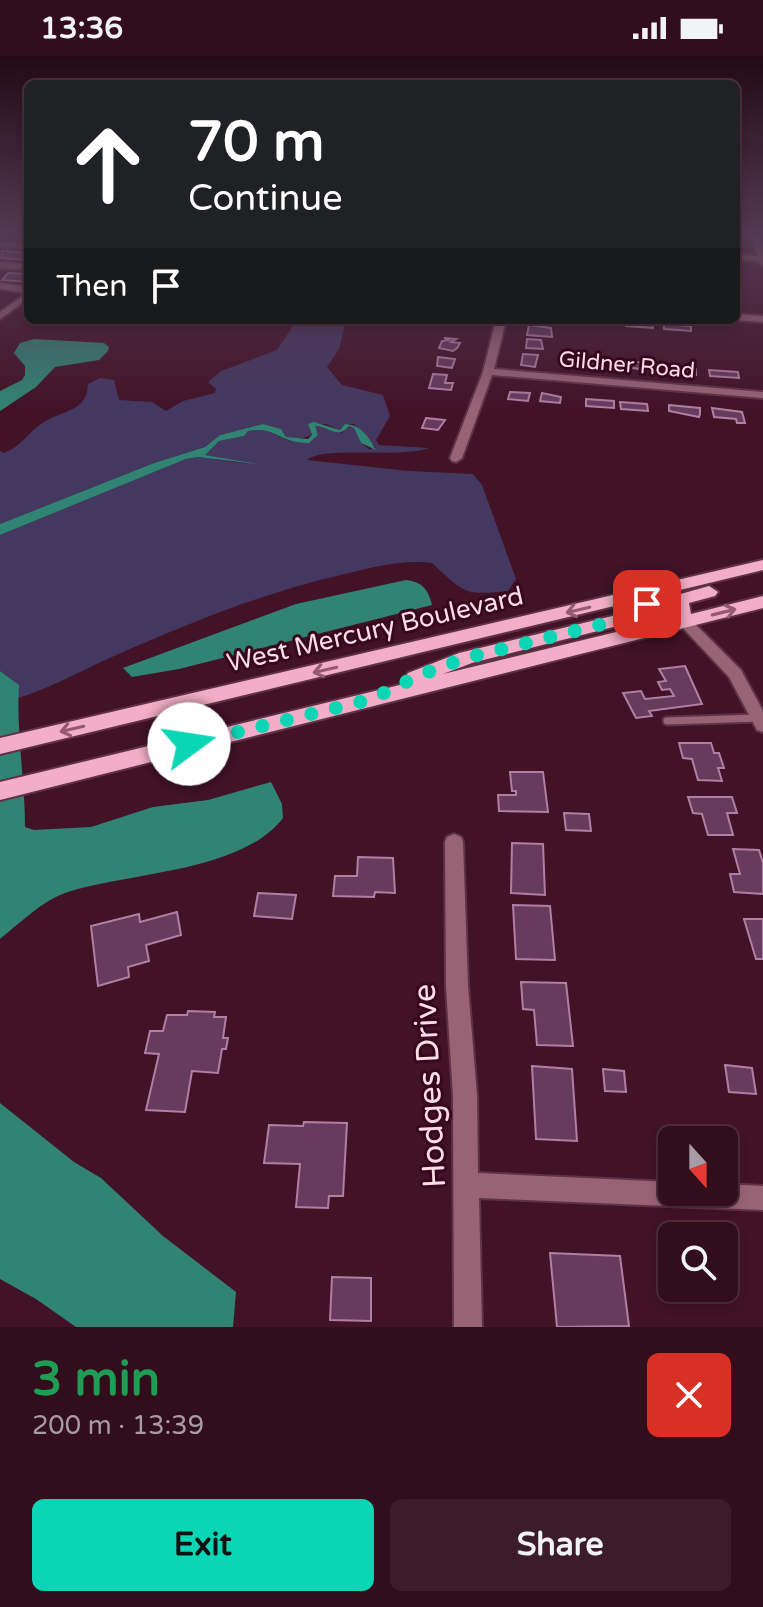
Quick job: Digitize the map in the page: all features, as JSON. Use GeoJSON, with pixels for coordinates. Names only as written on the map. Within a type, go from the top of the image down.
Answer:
{"type":"FeatureCollection","features":[{"type":"Feature","properties":{"kind":"main road","name":"West Mercury Boulevard"},"geometry":{"type":"LineString","coordinates":[[0,746],[763,565]]}},
{"type":"Feature","properties":{"kind":"main road"},"geometry":{"type":"LineString","coordinates":[[685,622],[679,604],[683,599],[763,578]]}},
{"type":"Feature","properties":{"kind":"main road"},"geometry":{"type":"LineString","coordinates":[[372,699],[420,675],[466,658],[635,616],[648,607],[640,595]]}},
{"type":"Feature","properties":{"kind":"main road"},"geometry":{"type":"LineString","coordinates":[[0,791],[763,602]]}},
{"type":"Feature","properties":{"kind":"street"},"geometry":{"type":"LineString","coordinates":[[0,316],[24,295]]}},
{"type":"Feature","properties":{"kind":"street"},"geometry":{"type":"LineString","coordinates":[[740,317],[763,319]]}},
{"type":"Feature","properties":{"kind":"street"},"geometry":{"type":"LineString","coordinates":[[456,458],[488,372],[500,324]]}},
{"type":"Feature","properties":{"kind":"street","name":"Gildner Road"},"geometry":{"type":"LineString","coordinates":[[488,372],[763,395]]}},
{"type":"Feature","properties":{"kind":"street"},"geometry":{"type":"LineString","coordinates":[[685,622],[735,674],[761,722]]}},
{"type":"Feature","properties":{"kind":"street","name":"Hodges Drive"},"geometry":{"type":"LineString","coordinates":[[454,842],[468,1327]]}},
{"type":"Feature","properties":{"kind":"street"},"geometry":{"type":"LineString","coordinates":[[466,1185],[763,1198]]}},
{"type":"Feature","properties":{"kind":"lane"},"geometry":{"type":"LineString","coordinates":[[667,721],[761,722]]}},
{"type":"Feature","properties":{"kind":"shaded area"},"geometry":{"type":"Polygon","coordinates":[[[294,324],[345,324],[339,349],[327,367],[342,385],[383,395],[390,416],[376,440],[379,445],[429,448],[400,452],[329,453],[307,460],[473,474],[482,485],[516,579],[508,591],[482,593],[465,590],[432,563],[409,562],[375,567],[312,582],[225,610],[18,698],[18,685],[0,671],[0,535],[186,459],[198,457],[251,464],[204,455],[219,441],[244,436],[248,431],[265,431],[291,441],[309,443],[318,435],[314,425],[342,433],[348,426],[354,428],[361,443],[369,449],[376,448],[354,424],[345,424],[340,430],[326,424],[308,424],[312,435],[300,439],[286,437],[281,429],[263,424],[220,435],[205,447],[154,463],[0,524],[0,451],[10,450],[44,422],[79,405],[87,393],[88,384],[100,378],[114,380],[119,400],[152,402],[166,411],[183,401],[215,393],[216,389],[208,382],[221,371],[277,350],[294,324]]]}},
{"type":"Feature","properties":{"kind":"shaded area"},"geometry":{"type":"Polygon","coordinates":[[[34,339],[104,343],[109,347],[99,360],[55,367],[36,387],[0,411],[0,391],[22,380],[25,375],[25,366],[14,353],[20,343],[34,339]]]}},
{"type":"Feature","properties":{"kind":"shaded area"},"geometry":{"type":"Polygon","coordinates":[[[314,422],[340,430],[345,424],[356,427],[368,437],[376,450],[361,443],[354,428],[349,426],[337,432],[315,426],[318,435],[309,443],[291,441],[265,431],[248,431],[244,436],[219,441],[205,455],[257,464],[198,457],[186,459],[0,535],[0,524],[154,463],[205,447],[220,435],[263,424],[281,429],[286,437],[308,439],[312,435],[308,424],[314,422]]]}},
{"type":"Feature","properties":{"kind":"shaded area"},"geometry":{"type":"Polygon","coordinates":[[[406,580],[424,587],[432,605],[179,669],[132,677],[123,668],[296,604],[406,580]]]}},
{"type":"Feature","properties":{"kind":"shaded area"},"geometry":{"type":"Polygon","coordinates":[[[0,671],[19,685],[25,827],[34,830],[91,827],[153,807],[208,800],[271,782],[282,804],[283,818],[264,836],[240,850],[212,860],[65,893],[31,913],[0,939],[0,671]]]}},
{"type":"Feature","properties":{"kind":"shaded area"},"geometry":{"type":"Polygon","coordinates":[[[0,1103],[74,1162],[101,1178],[163,1236],[236,1292],[233,1327],[76,1327],[0,1279],[0,1103]]]}},
{"type":"Feature","properties":{"kind":"building"},"geometry":{"type":"Polygon","coordinates":[[[653,324],[653,328],[626,326],[653,324]]]}},
{"type":"Feature","properties":{"kind":"building"},"geometry":{"type":"Polygon","coordinates":[[[664,324],[691,326],[691,331],[664,329],[664,324]]]}},
{"type":"Feature","properties":{"kind":"building"},"geometry":{"type":"Polygon","coordinates":[[[529,325],[551,328],[552,337],[527,335],[529,325]]]}},
{"type":"Feature","properties":{"kind":"building"},"geometry":{"type":"Polygon","coordinates":[[[444,338],[456,339],[451,342],[460,343],[453,351],[439,348],[442,341],[448,340],[444,338]]]}},
{"type":"Feature","properties":{"kind":"building"},"geometry":{"type":"Polygon","coordinates":[[[527,339],[541,340],[543,349],[526,348],[527,339]]]}},
{"type":"Feature","properties":{"kind":"building"},"geometry":{"type":"Polygon","coordinates":[[[523,354],[538,355],[535,367],[521,365],[523,354]]]}},
{"type":"Feature","properties":{"kind":"building"},"geometry":{"type":"Polygon","coordinates":[[[438,357],[455,359],[452,368],[437,366],[438,357]]]}},
{"type":"Feature","properties":{"kind":"building"},"geometry":{"type":"Polygon","coordinates":[[[589,358],[616,360],[616,368],[588,364],[589,358]]]}},
{"type":"Feature","properties":{"kind":"building"},"geometry":{"type":"Polygon","coordinates":[[[649,359],[654,360],[656,371],[625,367],[625,361],[649,363],[649,359]]]}},
{"type":"Feature","properties":{"kind":"building"},"geometry":{"type":"Polygon","coordinates":[[[667,366],[696,369],[696,375],[667,372],[667,366]]]}},
{"type":"Feature","properties":{"kind":"building"},"geometry":{"type":"Polygon","coordinates":[[[709,370],[738,372],[739,378],[710,376],[709,370]]]}},
{"type":"Feature","properties":{"kind":"building"},"geometry":{"type":"Polygon","coordinates":[[[433,374],[447,375],[445,383],[453,383],[451,390],[429,388],[433,374]]]}},
{"type":"Feature","properties":{"kind":"building"},"geometry":{"type":"Polygon","coordinates":[[[510,392],[530,393],[528,401],[508,399],[510,392]]]}},
{"type":"Feature","properties":{"kind":"building"},"geometry":{"type":"Polygon","coordinates":[[[542,393],[561,397],[560,403],[540,401],[542,393]]]}},
{"type":"Feature","properties":{"kind":"building"},"geometry":{"type":"Polygon","coordinates":[[[586,399],[614,401],[614,408],[586,406],[586,399]]]}},
{"type":"Feature","properties":{"kind":"building"},"geometry":{"type":"Polygon","coordinates":[[[620,402],[647,404],[648,411],[621,409],[620,402]]]}},
{"type":"Feature","properties":{"kind":"building"},"geometry":{"type":"Polygon","coordinates":[[[669,405],[700,408],[699,417],[669,411],[669,405]]]}},
{"type":"Feature","properties":{"kind":"building"},"geometry":{"type":"Polygon","coordinates":[[[712,408],[742,412],[745,423],[714,417],[712,408]]]}},
{"type":"Feature","properties":{"kind":"building"},"geometry":{"type":"Polygon","coordinates":[[[426,418],[445,420],[438,430],[422,428],[426,418]]]}},
{"type":"Feature","properties":{"kind":"building"},"geometry":{"type":"Polygon","coordinates":[[[685,666],[702,704],[649,711],[652,716],[636,718],[623,693],[641,691],[645,699],[674,696],[670,689],[662,690],[658,682],[666,681],[659,669],[685,666]]]}},
{"type":"Feature","properties":{"kind":"building"},"geometry":{"type":"Polygon","coordinates":[[[679,743],[711,743],[714,753],[719,753],[724,768],[718,768],[722,781],[698,780],[692,759],[683,758],[679,743]]]}},
{"type":"Feature","properties":{"kind":"building"},"geometry":{"type":"Polygon","coordinates":[[[510,772],[543,772],[548,812],[499,811],[498,795],[516,795],[516,791],[512,791],[510,772]]]}},
{"type":"Feature","properties":{"kind":"building"},"geometry":{"type":"Polygon","coordinates":[[[688,797],[732,797],[737,813],[727,813],[733,835],[708,835],[702,814],[693,813],[688,797]]]}},
{"type":"Feature","properties":{"kind":"building"},"geometry":{"type":"Polygon","coordinates":[[[564,813],[589,814],[591,831],[566,830],[564,813]]]}},
{"type":"Feature","properties":{"kind":"building"},"geometry":{"type":"Polygon","coordinates":[[[512,843],[543,844],[545,895],[511,893],[512,843]]]}},
{"type":"Feature","properties":{"kind":"building"},"geometry":{"type":"Polygon","coordinates":[[[733,849],[759,850],[763,863],[763,894],[734,892],[730,874],[740,874],[733,849]]]}},
{"type":"Feature","properties":{"kind":"building"},"geometry":{"type":"Polygon","coordinates":[[[358,857],[393,858],[395,893],[375,892],[374,897],[333,896],[335,876],[357,876],[358,857]]]}},
{"type":"Feature","properties":{"kind":"building"},"geometry":{"type":"Polygon","coordinates":[[[258,893],[296,895],[292,919],[254,916],[258,893]]]}},
{"type":"Feature","properties":{"kind":"building"},"geometry":{"type":"Polygon","coordinates":[[[513,905],[550,906],[555,960],[516,959],[513,905]]]}},
{"type":"Feature","properties":{"kind":"building"},"geometry":{"type":"Polygon","coordinates":[[[177,912],[181,935],[146,945],[149,961],[128,967],[129,977],[98,986],[91,926],[139,914],[140,922],[177,912]]]}},
{"type":"Feature","properties":{"kind":"building"},"geometry":{"type":"Polygon","coordinates":[[[744,919],[763,919],[763,959],[756,959],[744,919]]]}},
{"type":"Feature","properties":{"kind":"building"},"geometry":{"type":"Polygon","coordinates":[[[521,982],[566,983],[573,1046],[537,1045],[534,1010],[523,1009],[521,982]]]}},
{"type":"Feature","properties":{"kind":"building"},"geometry":{"type":"Polygon","coordinates":[[[188,1011],[215,1012],[214,1017],[226,1017],[223,1038],[228,1038],[226,1049],[222,1049],[218,1073],[192,1071],[185,1112],[146,1110],[159,1054],[145,1053],[150,1031],[163,1031],[167,1015],[187,1015],[188,1011]]]}},
{"type":"Feature","properties":{"kind":"building"},"geometry":{"type":"Polygon","coordinates":[[[725,1065],[752,1068],[756,1094],[729,1092],[725,1065]]]}},
{"type":"Feature","properties":{"kind":"building"},"geometry":{"type":"Polygon","coordinates":[[[532,1066],[572,1069],[577,1141],[536,1139],[532,1066]]]}},
{"type":"Feature","properties":{"kind":"building"},"geometry":{"type":"Polygon","coordinates":[[[603,1069],[624,1071],[626,1092],[605,1091],[603,1069]]]}},
{"type":"Feature","properties":{"kind":"building"},"geometry":{"type":"Polygon","coordinates":[[[304,1122],[347,1123],[343,1196],[329,1196],[328,1208],[296,1207],[300,1164],[264,1163],[269,1125],[303,1126],[304,1122]]]}},
{"type":"Feature","properties":{"kind":"building"},"geometry":{"type":"Polygon","coordinates":[[[550,1253],[620,1256],[629,1326],[557,1327],[550,1253]]]}},
{"type":"Feature","properties":{"kind":"building"},"geometry":{"type":"Polygon","coordinates":[[[332,1277],[371,1278],[371,1321],[330,1320],[332,1277]]]}},
{"type":"Feature","properties":{"kind":"route"},"geometry":{"type":"LineString","coordinates":[[189,744],[372,699],[420,675],[466,658],[635,616],[644,612],[647,604]]}}]}
